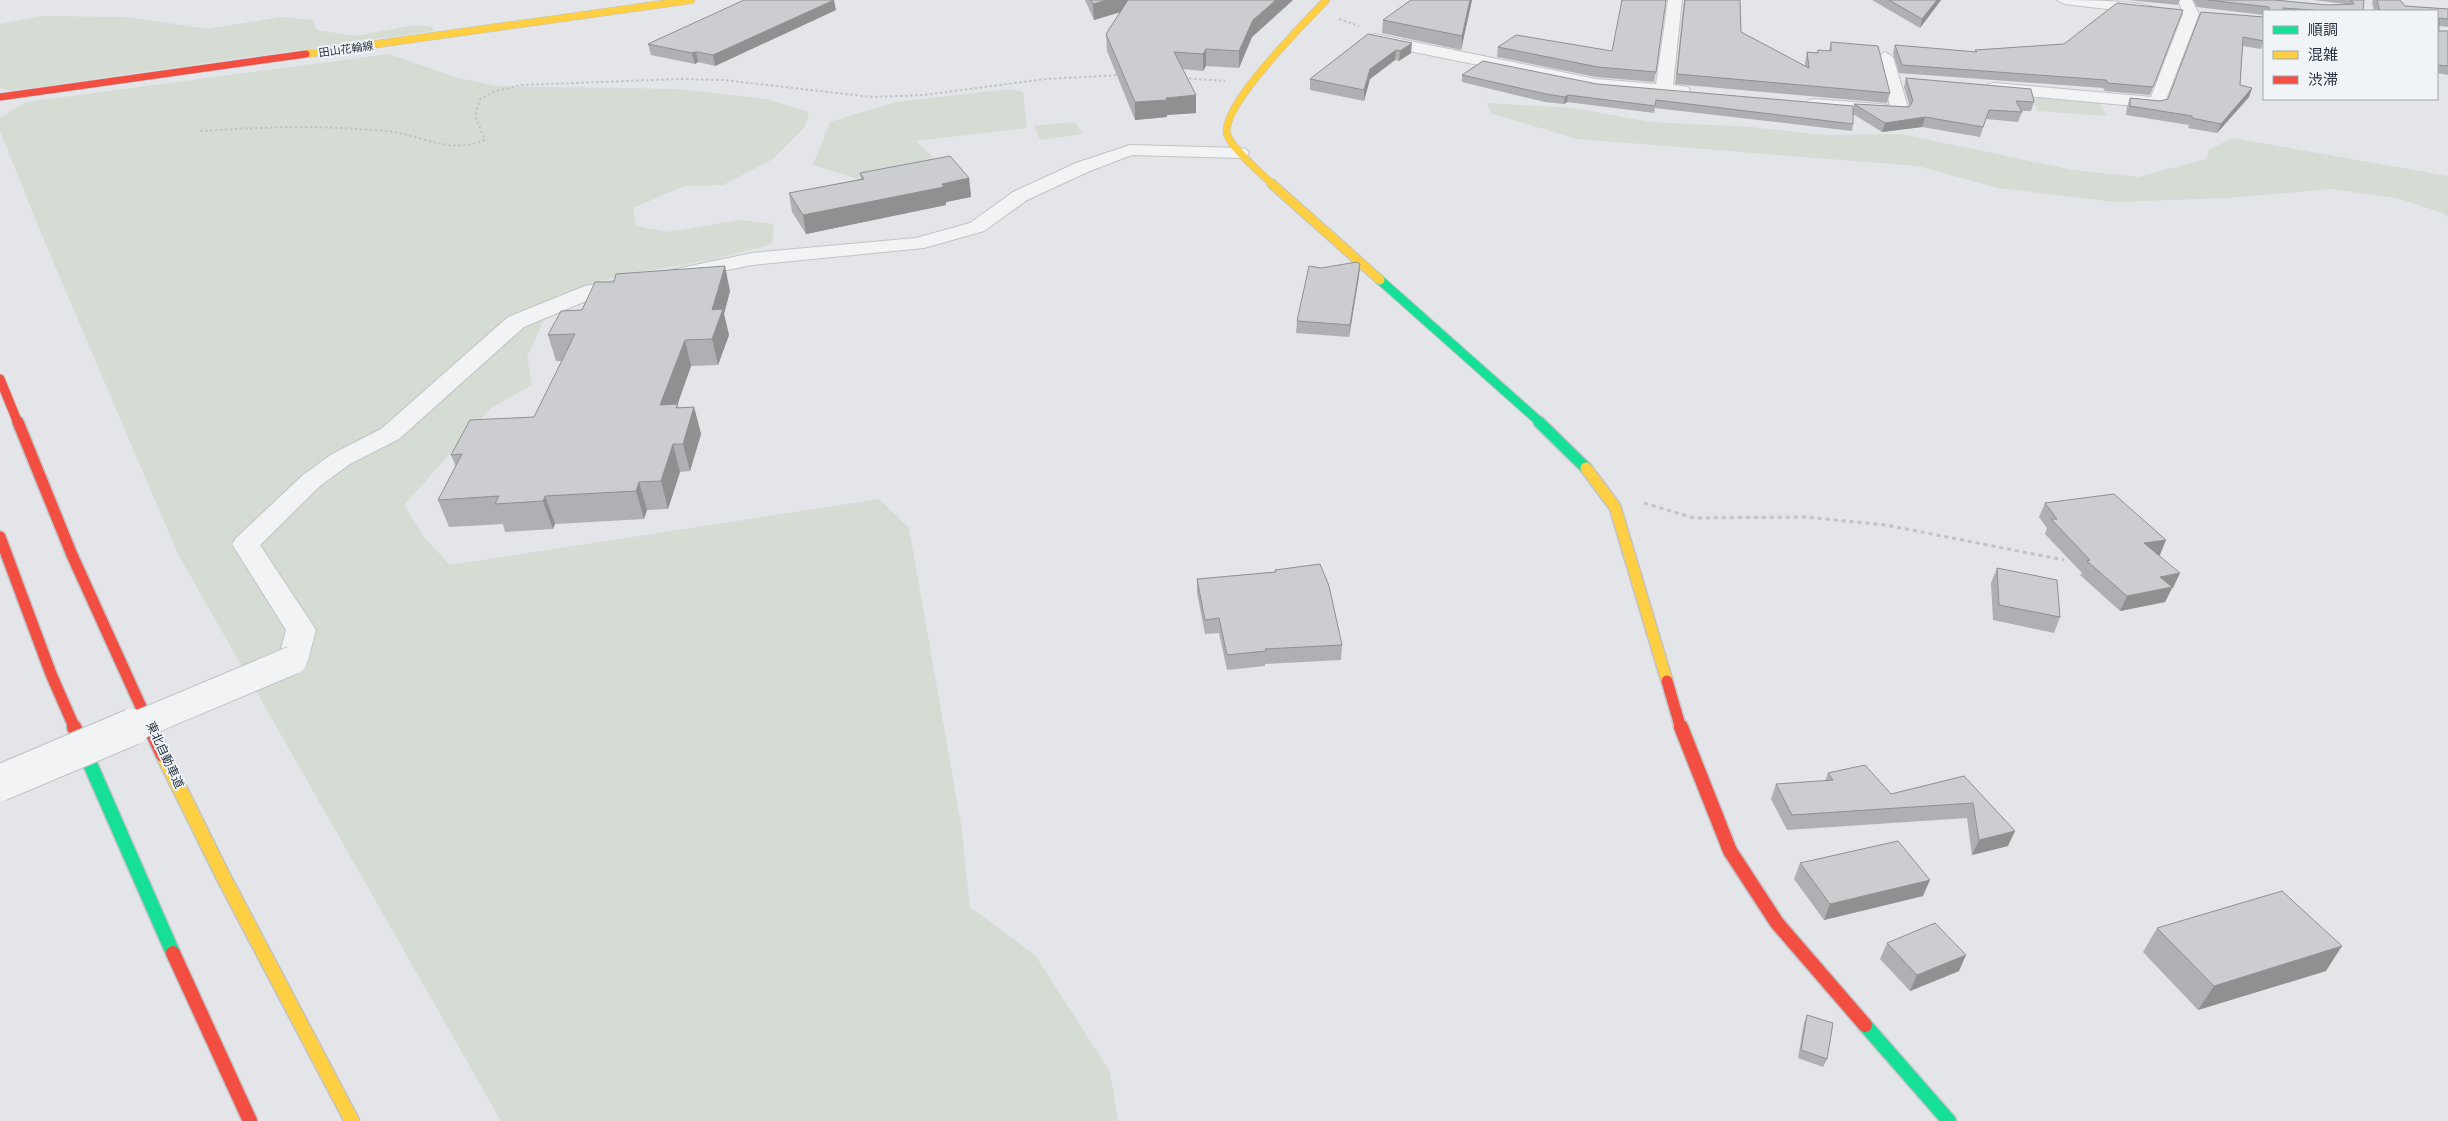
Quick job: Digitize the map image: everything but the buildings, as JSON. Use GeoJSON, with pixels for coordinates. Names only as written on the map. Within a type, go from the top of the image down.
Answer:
{"type":"FeatureCollection","features":[{"type":"Feature","properties":{"kind":"main road","name":"田山花輪線"},"geometry":{"type":"LineString","coordinates":[[0,97],[691,0]]}},
{"type":"Feature","properties":{"kind":"main road"},"geometry":{"type":"LineString","coordinates":[[1326,0],[1270,58],[1254,83],[1238,101],[1228,117],[1227,135],[1240,153],[1277,189],[1542,425],[1589,471],[1598,483],[1615,507],[1682,731],[1730,851],[1777,923],[1949,1121]]}},
{"type":"Feature","properties":{"kind":"main road","name":"東北自動車道"},"geometry":{"type":"LineString","coordinates":[[0,379],[30,458],[116,652],[206,843],[352,1121]]}},
{"type":"Feature","properties":{"kind":"main road"},"geometry":{"type":"LineString","coordinates":[[0,538],[51,674],[137,875],[250,1121]]}},
{"type":"Feature","properties":{"kind":"street"},"geometry":{"type":"LineString","coordinates":[[1664,90],[1675,0]]}},
{"type":"Feature","properties":{"kind":"street"},"geometry":{"type":"LineString","coordinates":[[2064,0],[2168,12],[2188,7],[2210,15]]}},
{"type":"Feature","properties":{"kind":"street"},"geometry":{"type":"LineString","coordinates":[[1980,87],[2158,103],[2188,7]]}},
{"type":"Feature","properties":{"kind":"street"},"geometry":{"type":"LineString","coordinates":[[1366,38],[1596,84],[1694,92]]}},
{"type":"Feature","properties":{"kind":"street"},"geometry":{"type":"LineString","coordinates":[[1802,102],[1900,111],[1885,58]]}},
{"type":"Feature","properties":{"kind":"street"},"geometry":{"type":"LineString","coordinates":[[1891,79],[1911,81]]}},
{"type":"Feature","properties":{"kind":"street"},"geometry":{"type":"LineString","coordinates":[[0,783],[293,660],[301,630],[246,544],[312,480],[341,459],[390,434],[516,322],[593,291],[651,279],[752,260],[917,244],[977,227],[1020,196],[1083,167],[1130,150],[1240,153]]}},
{"type":"Feature","properties":{"kind":"path"},"geometry":{"type":"LineString","coordinates":[[1314,13],[1342,20],[1368,30],[1366,38]]}},
{"type":"Feature","properties":{"kind":"path"},"geometry":{"type":"LineString","coordinates":[[200,131],[300,126],[357,128],[398,133],[450,147],[472,145],[485,140],[475,116],[480,99],[496,91],[521,85],[679,79],[724,80],[776,85],[817,93],[872,97],[924,95],[1045,79],[1126,75]]}},
{"type":"Feature","properties":{"kind":"path"},"geometry":{"type":"LineString","coordinates":[[1184,78],[1254,83]]}},
{"type":"Feature","properties":{"kind":"path"},"geometry":{"type":"LineString","coordinates":[[1598,483],[1656,508],[1694,518],[1805,517],[1886,525],[2064,560]]}},
{"type":"Feature","properties":{"kind":"shaded area"},"geometry":{"type":"Polygon","coordinates":[[[41,16],[127,17],[208,29],[281,17],[312,20],[317,30],[355,36],[415,25],[432,27],[433,31],[10,91],[0,88],[0,24],[41,16]]]}},
{"type":"Feature","properties":{"kind":"shaded area"},"geometry":{"type":"Polygon","coordinates":[[[389,54],[458,78],[497,86],[679,89],[766,99],[809,112],[805,127],[773,159],[723,185],[684,186],[633,208],[636,226],[668,232],[740,220],[774,224],[772,244],[711,260],[627,274],[555,296],[527,357],[532,385],[491,408],[404,505],[424,537],[450,565],[879,499],[909,528],[961,824],[970,907],[1035,955],[1110,1072],[1118,1121],[501,1121],[178,554],[41,233],[0,131],[0,118],[26,102],[389,54]]]}},
{"type":"Feature","properties":{"kind":"shaded area"},"geometry":{"type":"Polygon","coordinates":[[[1010,89],[1023,92],[1027,128],[916,141],[938,162],[861,180],[813,165],[830,122],[895,102],[1010,89]]]}},
{"type":"Feature","properties":{"kind":"shaded area"},"geometry":{"type":"Polygon","coordinates":[[[2030,95],[2098,100],[2107,116],[2038,111],[2030,95]]]}},
{"type":"Feature","properties":{"kind":"shaded area"},"geometry":{"type":"Polygon","coordinates":[[[1487,103],[1573,108],[1650,122],[1751,127],[1823,135],[1901,134],[2073,170],[2138,177],[2206,159],[2209,150],[2232,138],[2448,176],[2448,218],[2443,213],[2397,198],[2331,189],[2227,198],[2114,202],[1998,188],[1918,166],[1578,139],[1492,114],[1487,103]]]}},
{"type":"Feature","properties":{"kind":"shaded area"},"geometry":{"type":"Polygon","coordinates":[[[1072,122],[1078,125],[1082,134],[1040,140],[1034,126],[1072,122]]]}},
{"type":"Feature","properties":{"kind":"traffic: fast"},"geometry":{"type":"LineString","coordinates":[[1380,280],[1543,425],[1586,468]]}},
{"type":"Feature","properties":{"kind":"traffic: fast"},"geometry":{"type":"LineString","coordinates":[[87,757],[173,953]]}},
{"type":"Feature","properties":{"kind":"traffic: fast"},"geometry":{"type":"LineString","coordinates":[[1865,1025],[1949,1121]]}},
{"type":"Feature","properties":{"kind":"traffic: slow"},"geometry":{"type":"LineString","coordinates":[[306,54],[691,0]]}},
{"type":"Feature","properties":{"kind":"traffic: slow"},"geometry":{"type":"LineString","coordinates":[[1326,0],[1270,59],[1228,117],[1227,135],[1240,153],[1277,189],[1380,280]]}},
{"type":"Feature","properties":{"kind":"traffic: slow"},"geometry":{"type":"LineString","coordinates":[[1586,468],[1615,507],[1667,681]]}},
{"type":"Feature","properties":{"kind":"traffic: slow"},"geometry":{"type":"LineString","coordinates":[[163,755],[224,878],[352,1121]]}},
{"type":"Feature","properties":{"kind":"traffic: jam"},"geometry":{"type":"LineString","coordinates":[[0,97],[306,54]]}},
{"type":"Feature","properties":{"kind":"traffic: jam"},"geometry":{"type":"LineString","coordinates":[[0,379],[72,555],[163,755]]}},
{"type":"Feature","properties":{"kind":"traffic: jam"},"geometry":{"type":"LineString","coordinates":[[0,537],[51,674],[87,757]]}},
{"type":"Feature","properties":{"kind":"traffic: jam"},"geometry":{"type":"LineString","coordinates":[[1667,681],[1682,731],[1730,851],[1777,923],[1865,1025]]}},
{"type":"Feature","properties":{"kind":"traffic: jam"},"geometry":{"type":"LineString","coordinates":[[173,953],[250,1121]]}}]}
